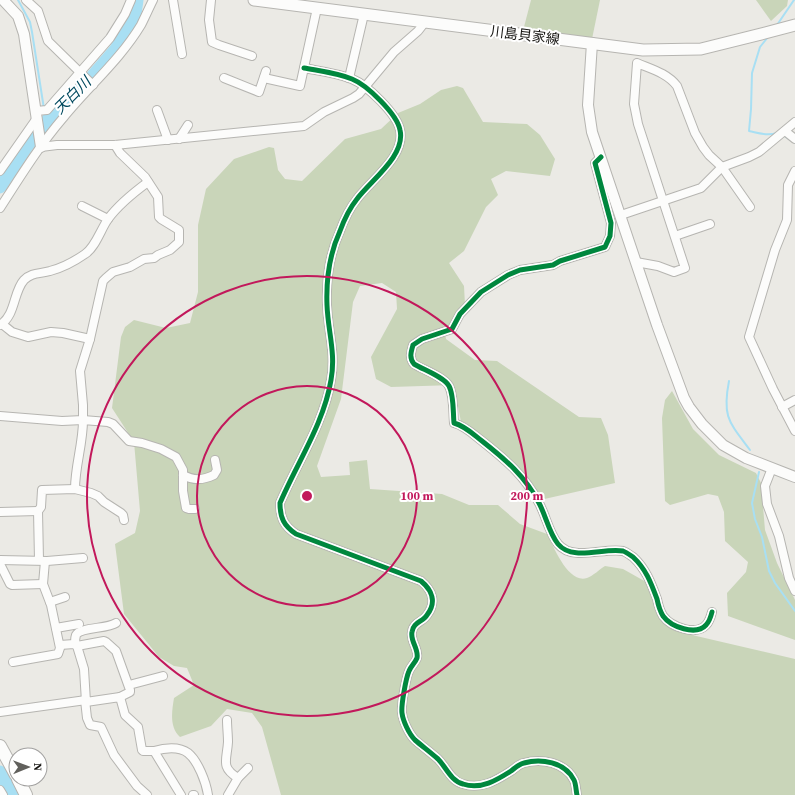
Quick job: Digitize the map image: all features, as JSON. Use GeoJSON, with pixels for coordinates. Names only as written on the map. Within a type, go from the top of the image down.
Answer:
{"type":"FeatureCollection","features":[{"type":"Feature","properties":{"kind":"main road","name":"川島貝家線"},"geometry":{"type":"LineString","coordinates":[[258,0],[643,50],[690,50],[714,46],[791,26]]}},
{"type":"Feature","properties":{"kind":"main road"},"geometry":{"type":"LineString","coordinates":[[0,746],[8,760]]}},
{"type":"Feature","properties":{"kind":"street"},"geometry":{"type":"LineString","coordinates":[[3,0],[18,16],[24,34],[40,112],[41,147]]}},
{"type":"Feature","properties":{"kind":"street"},"geometry":{"type":"LineString","coordinates":[[26,0],[38,12],[48,41],[92,85]]}},
{"type":"Feature","properties":{"kind":"street"},"geometry":{"type":"LineString","coordinates":[[0,171],[40,112],[80,72],[110,38],[129,7],[131,0]]}},
{"type":"Feature","properties":{"kind":"street"},"geometry":{"type":"LineString","coordinates":[[0,208],[29,162],[63,118],[131,39],[141,24],[153,0]]}},
{"type":"Feature","properties":{"kind":"street"},"geometry":{"type":"LineString","coordinates":[[173,0],[182,54]]}},
{"type":"Feature","properties":{"kind":"street"},"geometry":{"type":"LineString","coordinates":[[211,0],[209,20],[212,42],[252,56]]}},
{"type":"Feature","properties":{"kind":"street"},"geometry":{"type":"LineString","coordinates":[[224,78],[259,92],[265,74],[300,86],[317,8]]}},
{"type":"Feature","properties":{"kind":"street"},"geometry":{"type":"LineString","coordinates":[[350,78],[364,14]]}},
{"type":"Feature","properties":{"kind":"street"},"geometry":{"type":"LineString","coordinates":[[41,147],[57,145],[114,145],[304,126],[324,112],[353,98],[366,87],[377,71],[394,52],[418,31],[425,22]]}},
{"type":"Feature","properties":{"kind":"street"},"geometry":{"type":"LineString","coordinates":[[592,43],[588,105],[592,132],[659,332],[684,398],[689,408],[709,432],[723,445],[741,456],[795,477]]}},
{"type":"Feature","properties":{"kind":"street"},"geometry":{"type":"LineString","coordinates":[[636,262],[658,266],[674,272],[685,268],[635,112],[634,94],[637,63],[668,77],[673,81],[695,133],[703,147],[722,167],[750,207]]}},
{"type":"Feature","properties":{"kind":"street"},"geometry":{"type":"LineString","coordinates":[[304,68],[350,78],[366,87],[392,113],[398,122],[401,132],[397,153],[357,199],[349,211],[339,232],[329,261],[327,306],[333,350],[331,380],[325,403],[280,503],[280,512],[283,522],[289,530],[296,534],[421,581],[429,588],[432,597],[431,607],[427,616],[414,625],[411,632],[417,657],[409,671],[405,685],[402,713],[406,726],[413,738],[438,760],[452,778],[463,784],[487,784],[497,780],[522,763],[537,760],[551,762],[565,769],[574,780],[577,795]]}},
{"type":"Feature","properties":{"kind":"street"},"geometry":{"type":"LineString","coordinates":[[157,110],[168,140]]}},
{"type":"Feature","properties":{"kind":"street"},"geometry":{"type":"LineString","coordinates":[[620,215],[701,188],[722,167],[749,157],[795,122]]}},
{"type":"Feature","properties":{"kind":"street"},"geometry":{"type":"LineString","coordinates":[[179,139],[188,125]]}},
{"type":"Feature","properties":{"kind":"street"},"geometry":{"type":"LineString","coordinates":[[785,131],[795,139]]}},
{"type":"Feature","properties":{"kind":"street"},"geometry":{"type":"LineString","coordinates":[[76,489],[75,475],[82,442],[83,420],[80,371],[90,339],[103,281],[114,272],[130,267],[144,259],[154,258],[170,250],[180,240],[179,230],[159,217],[158,197],[148,182],[141,172],[114,145]]}},
{"type":"Feature","properties":{"kind":"street"},"geometry":{"type":"LineString","coordinates":[[601,157],[595,163],[611,223],[610,236],[605,247],[560,261],[553,265],[520,270],[500,278],[482,292],[460,314],[452,329],[422,339],[413,345],[411,361],[449,385],[451,391],[454,423],[465,428],[507,461],[518,472],[539,503],[559,545],[570,552],[589,553],[622,551],[627,553],[646,571],[664,617],[674,625],[691,630],[700,630],[707,625],[712,612]]}},
{"type":"Feature","properties":{"kind":"street"},"geometry":{"type":"LineString","coordinates":[[795,171],[788,185],[791,221],[775,250],[749,337],[770,383],[795,431]]}},
{"type":"Feature","properties":{"kind":"street"},"geometry":{"type":"LineString","coordinates":[[90,339],[51,332],[28,337],[12,332],[1,324],[12,309],[25,279],[37,273],[49,272],[70,263],[89,252],[108,219],[121,203],[148,182]]}},
{"type":"Feature","properties":{"kind":"street"},"geometry":{"type":"LineString","coordinates":[[82,206],[108,219]]}},
{"type":"Feature","properties":{"kind":"street"},"geometry":{"type":"LineString","coordinates":[[675,236],[710,224]]}},
{"type":"Feature","properties":{"kind":"street"},"geometry":{"type":"LineString","coordinates":[[782,407],[795,400]]}},
{"type":"Feature","properties":{"kind":"street"},"geometry":{"type":"LineString","coordinates":[[0,416],[62,421],[83,420],[108,422],[113,424],[129,441],[142,443],[176,457],[184,475],[183,491],[186,508],[195,509]]}},
{"type":"Feature","properties":{"kind":"street"},"geometry":{"type":"LineString","coordinates":[[184,475],[189,478],[199,479],[214,475],[216,470],[215,460]]}},
{"type":"Feature","properties":{"kind":"street"},"geometry":{"type":"LineString","coordinates":[[772,468],[765,486],[767,504],[779,536],[789,578],[795,591]]}},
{"type":"Feature","properties":{"kind":"street"},"geometry":{"type":"LineString","coordinates":[[13,662],[58,654],[60,645],[50,602],[43,584],[38,511],[41,507],[42,490],[76,489],[98,496],[104,502],[121,513],[124,520]]}},
{"type":"Feature","properties":{"kind":"street"},"geometry":{"type":"LineString","coordinates":[[0,512],[38,511]]}},
{"type":"Feature","properties":{"kind":"street"},"geometry":{"type":"LineString","coordinates":[[0,560],[83,558]]}},
{"type":"Feature","properties":{"kind":"street"},"geometry":{"type":"LineString","coordinates":[[0,564],[10,584],[12,585],[43,584]]}},
{"type":"Feature","properties":{"kind":"street"},"geometry":{"type":"LineString","coordinates":[[50,602],[65,597]]}},
{"type":"Feature","properties":{"kind":"street"},"geometry":{"type":"LineString","coordinates":[[116,623],[111,626],[78,632],[76,635],[76,645],[84,669],[87,718],[90,725],[101,727],[114,755],[121,766],[137,786],[147,795]]}},
{"type":"Feature","properties":{"kind":"street"},"geometry":{"type":"LineString","coordinates":[[56,628],[79,624]]}},
{"type":"Feature","properties":{"kind":"street"},"geometry":{"type":"LineString","coordinates":[[0,712],[86,700],[86,702],[120,697],[130,692],[129,685],[116,651],[106,642],[60,645]]}},
{"type":"Feature","properties":{"kind":"street"},"geometry":{"type":"LineString","coordinates":[[129,685],[163,676]]}},
{"type":"Feature","properties":{"kind":"street"},"geometry":{"type":"LineString","coordinates":[[120,697],[125,715],[138,727],[142,750],[154,751],[171,748],[188,753],[200,768],[208,795]]}},
{"type":"Feature","properties":{"kind":"street"},"geometry":{"type":"LineString","coordinates":[[227,720],[228,741],[225,764],[231,774],[238,778]]}},
{"type":"Feature","properties":{"kind":"street"},"geometry":{"type":"LineString","coordinates":[[154,751],[181,795]]}},
{"type":"Feature","properties":{"kind":"street"},"geometry":{"type":"LineString","coordinates":[[228,795],[238,778],[248,768]]}},
{"type":"Feature","properties":{"kind":"street"},"geometry":{"type":"LineString","coordinates":[[0,790],[3,795]]}},
{"type":"Feature","properties":{"kind":"green space"},"geometry":{"type":"Polygon","coordinates":[[[531,0],[600,0],[592,39],[524,27],[531,0]]]}},
{"type":"Feature","properties":{"kind":"green space"},"geometry":{"type":"Polygon","coordinates":[[[756,0],[788,0],[787,6],[771,21],[756,0]]]}},
{"type":"Feature","properties":{"kind":"green space"},"geometry":{"type":"Polygon","coordinates":[[[457,86],[463,88],[483,122],[527,124],[540,135],[555,159],[550,176],[506,171],[491,179],[498,195],[486,207],[464,251],[449,263],[464,286],[465,305],[445,334],[446,339],[475,360],[497,361],[579,417],[601,418],[608,435],[615,483],[540,500],[478,432],[461,422],[454,385],[391,387],[376,379],[371,357],[397,309],[396,292],[382,283],[360,286],[353,302],[341,399],[317,466],[321,477],[350,475],[349,462],[367,460],[370,489],[442,494],[469,505],[498,505],[520,524],[547,534],[562,563],[574,575],[580,578],[587,578],[605,566],[623,569],[655,587],[668,623],[692,635],[795,659],[795,795],[281,795],[262,727],[252,713],[227,709],[211,726],[180,737],[174,729],[172,719],[174,698],[194,685],[187,668],[174,666],[159,657],[124,614],[115,544],[135,533],[140,511],[134,442],[112,408],[121,337],[125,327],[134,320],[166,328],[190,323],[198,292],[198,225],[206,189],[234,159],[269,147],[274,148],[278,170],[285,179],[302,181],[345,139],[381,129],[398,113],[420,104],[441,90],[457,86]]]}},
{"type":"Feature","properties":{"kind":"green space"},"geometry":{"type":"Polygon","coordinates":[[[672,391],[693,429],[719,455],[756,473],[761,483],[765,530],[777,563],[795,600],[795,640],[728,616],[727,593],[746,572],[748,562],[725,541],[724,512],[718,496],[708,494],[670,505],[665,501],[662,418],[665,400],[672,391]]]}},
{"type":"Feature","properties":{"kind":"waterway"},"geometry":{"type":"LineString","coordinates":[[18,0],[30,22],[44,109]]}},
{"type":"Feature","properties":{"kind":"waterway","name":"天白川"},"geometry":{"type":"LineString","coordinates":[[0,187],[27,146],[60,104],[83,87],[116,49],[135,14],[137,0]]}},
{"type":"Feature","properties":{"kind":"waterway"},"geometry":{"type":"LineString","coordinates":[[777,25],[794,0]]}},
{"type":"Feature","properties":{"kind":"waterway"},"geometry":{"type":"LineString","coordinates":[[768,37],[760,47],[752,73],[749,131],[766,134],[777,133]]}},
{"type":"Feature","properties":{"kind":"waterway","name":"天白川"},"geometry":{"type":"LineString","coordinates":[[45,113],[46,122]]}},
{"type":"Feature","properties":{"kind":"waterway"},"geometry":{"type":"LineString","coordinates":[[783,135],[795,143]]}},
{"type":"Feature","properties":{"kind":"waterway"},"geometry":{"type":"LineString","coordinates":[[729,381],[726,403],[729,418],[732,425],[750,450]]}},
{"type":"Feature","properties":{"kind":"waterway"},"geometry":{"type":"LineString","coordinates":[[759,472],[752,503],[755,519],[762,537],[769,571],[775,583],[795,611]]}},
{"type":"Feature","properties":{"kind":"waterway","name":"天白川"},"geometry":{"type":"LineString","coordinates":[[0,772],[13,795]]}},
{"type":"Feature","properties":{"kind":"cycle path"},"geometry":{"type":"LineString","coordinates":[[304,68],[346,77],[365,87],[387,108],[398,123],[400,140],[398,149],[386,168],[357,199],[347,215],[333,249],[329,267],[327,295],[333,361],[331,380],[316,427],[280,503],[282,517],[288,528],[296,534],[421,581],[428,588],[432,596],[432,605],[425,617],[416,624],[413,629],[412,639],[417,651],[417,658],[408,674],[405,685],[402,713],[407,727],[415,740],[438,759],[455,780],[470,786],[482,785],[500,778],[519,765],[545,761],[559,765],[570,774],[575,782],[577,795]]}},
{"type":"Feature","properties":{"kind":"cycle path"},"geometry":{"type":"LineString","coordinates":[[601,157],[595,163],[611,223],[610,236],[605,247],[560,261],[553,265],[520,270],[508,275],[481,292],[460,314],[452,329],[422,339],[413,345],[411,359],[414,364],[443,380],[449,386],[453,399],[454,423],[469,430],[499,455],[528,485],[534,493],[552,535],[558,544],[564,549],[572,552],[589,553],[615,550],[623,551],[633,557],[648,576],[663,616],[677,627],[690,630],[702,628],[708,622],[712,612]]}}]}
